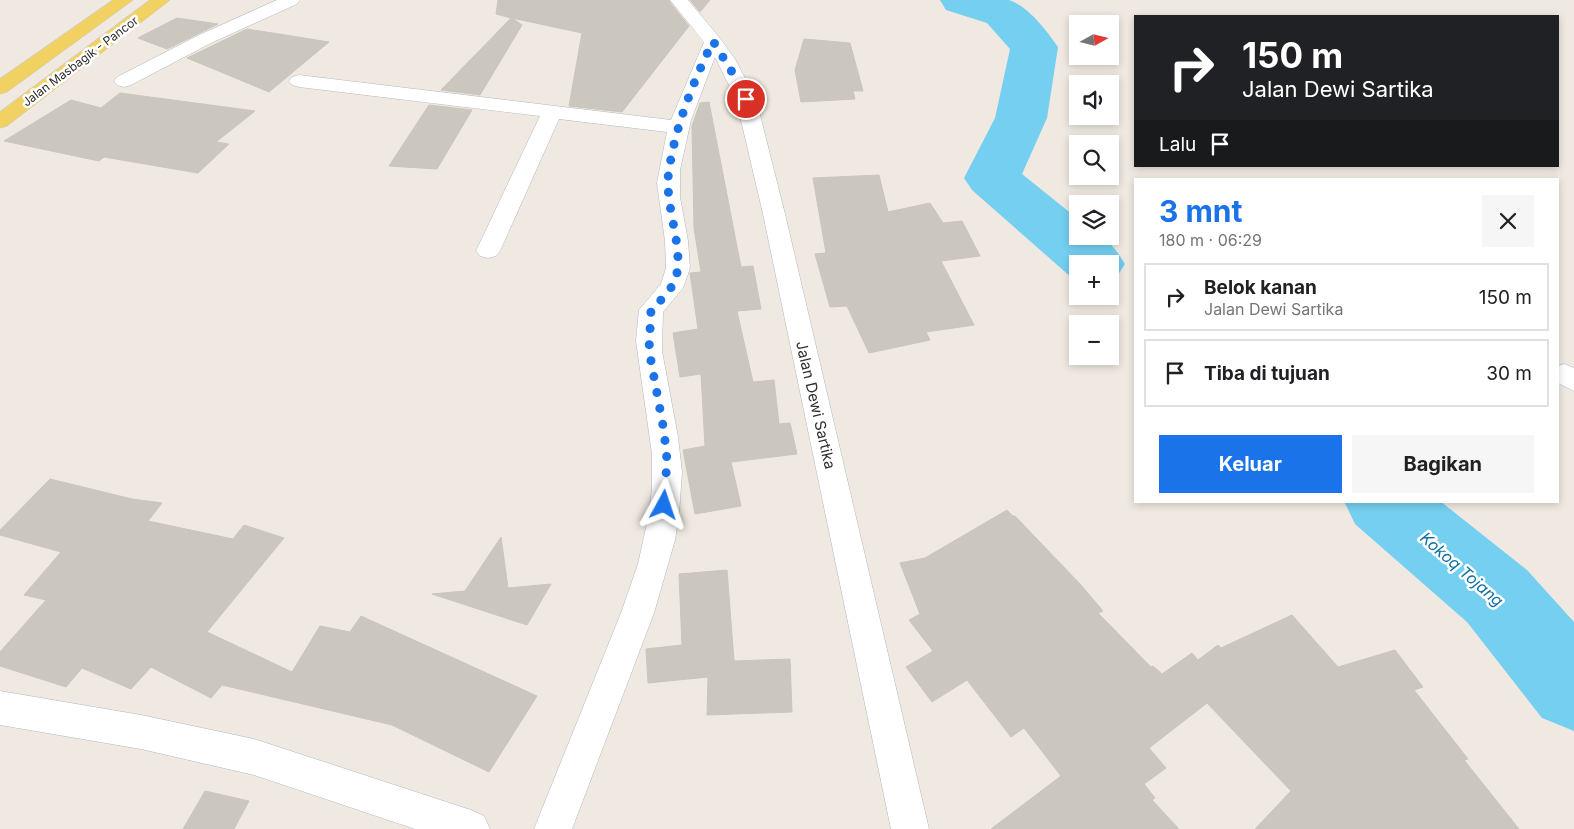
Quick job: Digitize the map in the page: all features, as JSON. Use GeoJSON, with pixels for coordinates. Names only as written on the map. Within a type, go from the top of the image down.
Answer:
{"type":"FeatureCollection","features":[{"type":"Feature","properties":{"kind":"main road","name":"Jalan Masbagik - Pancor"},"geometry":{"type":"LineString","coordinates":[[0,88],[124,0]]}},
{"type":"Feature","properties":{"kind":"main road","name":"Jalan Masbagik - Pancor"},"geometry":{"type":"LineString","coordinates":[[0,122],[161,0]]}},
{"type":"Feature","properties":{"kind":"street"},"geometry":{"type":"LineString","coordinates":[[124,81],[205,39],[291,0]]}},
{"type":"Feature","properties":{"kind":"street","name":"Jalan Dewi Sartika"},"geometry":{"type":"LineString","coordinates":[[679,0],[713,41],[740,85],[746,99],[774,214],[910,829]]}},
{"type":"Feature","properties":{"kind":"street"},"geometry":{"type":"LineString","coordinates":[[554,829],[634,623],[649,578],[660,531],[666,491],[667,460],[664,431],[649,350],[651,310],[668,292],[675,281],[678,266],[669,204],[668,172],[677,127],[691,88],[713,41]]}},
{"type":"Feature","properties":{"kind":"street"},"geometry":{"type":"LineString","coordinates":[[299,81],[677,127]]}},
{"type":"Feature","properties":{"kind":"street"},"geometry":{"type":"LineString","coordinates":[[488,251],[552,112]]}},
{"type":"Feature","properties":{"kind":"street"},"geometry":{"type":"LineString","coordinates":[[0,708],[142,732],[254,757],[471,829]]}},
{"type":"Feature","properties":{"kind":"building"},"geometry":{"type":"Polygon","coordinates":[[[498,0],[668,0],[689,26],[622,112],[569,106],[582,33],[512,18],[522,25],[480,95],[441,90],[511,18],[496,14],[498,0]]]}},
{"type":"Feature","properties":{"kind":"building"},"geometry":{"type":"Polygon","coordinates":[[[690,0],[710,0],[700,12],[690,0]]]}},
{"type":"Feature","properties":{"kind":"building"},"geometry":{"type":"Polygon","coordinates":[[[177,18],[218,24],[167,49],[138,38],[177,18]]]}},
{"type":"Feature","properties":{"kind":"building"},"geometry":{"type":"Polygon","coordinates":[[[247,29],[329,42],[269,92],[187,58],[247,29]]]}},
{"type":"Feature","properties":{"kind":"building"},"geometry":{"type":"Polygon","coordinates":[[[804,39],[850,43],[863,91],[853,91],[855,99],[801,102],[795,70],[804,39]]]}},
{"type":"Feature","properties":{"kind":"building"},"geometry":{"type":"Polygon","coordinates":[[[120,93],[255,111],[216,142],[229,144],[198,173],[104,157],[99,161],[4,141],[71,100],[101,108],[120,93]]]}},
{"type":"Feature","properties":{"kind":"building"},"geometry":{"type":"Polygon","coordinates":[[[709,102],[741,267],[753,266],[761,309],[737,311],[753,382],[774,380],[779,424],[790,423],[797,454],[731,462],[741,506],[695,514],[683,450],[705,446],[701,374],[680,377],[673,333],[698,329],[690,273],[701,272],[694,228],[692,126],[700,103],[709,102]]]}},
{"type":"Feature","properties":{"kind":"building"},"geometry":{"type":"Polygon","coordinates":[[[429,105],[472,110],[437,169],[389,166],[429,105]]]}},
{"type":"Feature","properties":{"kind":"building"},"geometry":{"type":"Polygon","coordinates":[[[879,175],[888,212],[930,203],[943,223],[962,221],[980,256],[941,261],[974,325],[926,332],[930,340],[869,353],[847,306],[830,307],[815,254],[826,253],[813,178],[879,175]]]}},
{"type":"Feature","properties":{"kind":"building"},"geometry":{"type":"Polygon","coordinates":[[[50,479],[132,499],[162,503],[148,521],[233,539],[244,525],[284,538],[207,632],[292,672],[320,626],[350,632],[361,616],[537,696],[489,772],[392,725],[222,685],[211,698],[151,667],[131,689],[82,668],[66,687],[0,666],[0,652],[46,600],[24,595],[61,552],[0,535],[0,530],[50,479]]]}},
{"type":"Feature","properties":{"kind":"building"},"geometry":{"type":"Polygon","coordinates":[[[1007,510],[1081,585],[1103,611],[1098,613],[1151,667],[1153,666],[1162,674],[1192,653],[1198,660],[1218,645],[1221,648],[1292,615],[1338,667],[1395,650],[1423,687],[1414,690],[1468,759],[1464,760],[1519,829],[1255,829],[1291,791],[1207,703],[1149,748],[1166,768],[1144,784],[1155,798],[1152,800],[1179,829],[991,829],[1061,776],[1024,728],[1011,737],[967,680],[932,702],[906,667],[933,651],[909,620],[920,614],[900,563],[925,558],[1007,510]]]}},
{"type":"Feature","properties":{"kind":"building"},"geometry":{"type":"Polygon","coordinates":[[[501,537],[508,588],[551,584],[527,625],[432,594],[465,591],[501,537]]]}},
{"type":"Feature","properties":{"kind":"building"},"geometry":{"type":"Polygon","coordinates":[[[727,570],[734,661],[790,659],[792,712],[707,715],[708,677],[648,683],[646,649],[682,645],[679,574],[727,570]]]}},
{"type":"Feature","properties":{"kind":"building"},"geometry":{"type":"Polygon","coordinates":[[[205,791],[249,801],[234,829],[183,829],[205,791]]]}},
{"type":"Feature","properties":{"kind":"waterway","name":"Kokoq Tojang"},"geometry":{"type":"LineString","coordinates":[[962,0],[1003,13],[1034,47],[1021,118],[992,178],[1083,255]]}},
{"type":"Feature","properties":{"kind":"waterway","name":"Kokoq Tojang"},"geometry":{"type":"LineString","coordinates":[[1385,503],[1497,596],[1574,688]]}},
{"type":"Feature","properties":{"kind":"route"},"geometry":{"type":"LineString","coordinates":[[664,505],[667,460],[664,431],[649,350],[651,310],[662,300],[675,281],[678,266],[669,204],[668,172],[677,127],[691,88],[713,41],[740,85],[746,99]]}}]}
